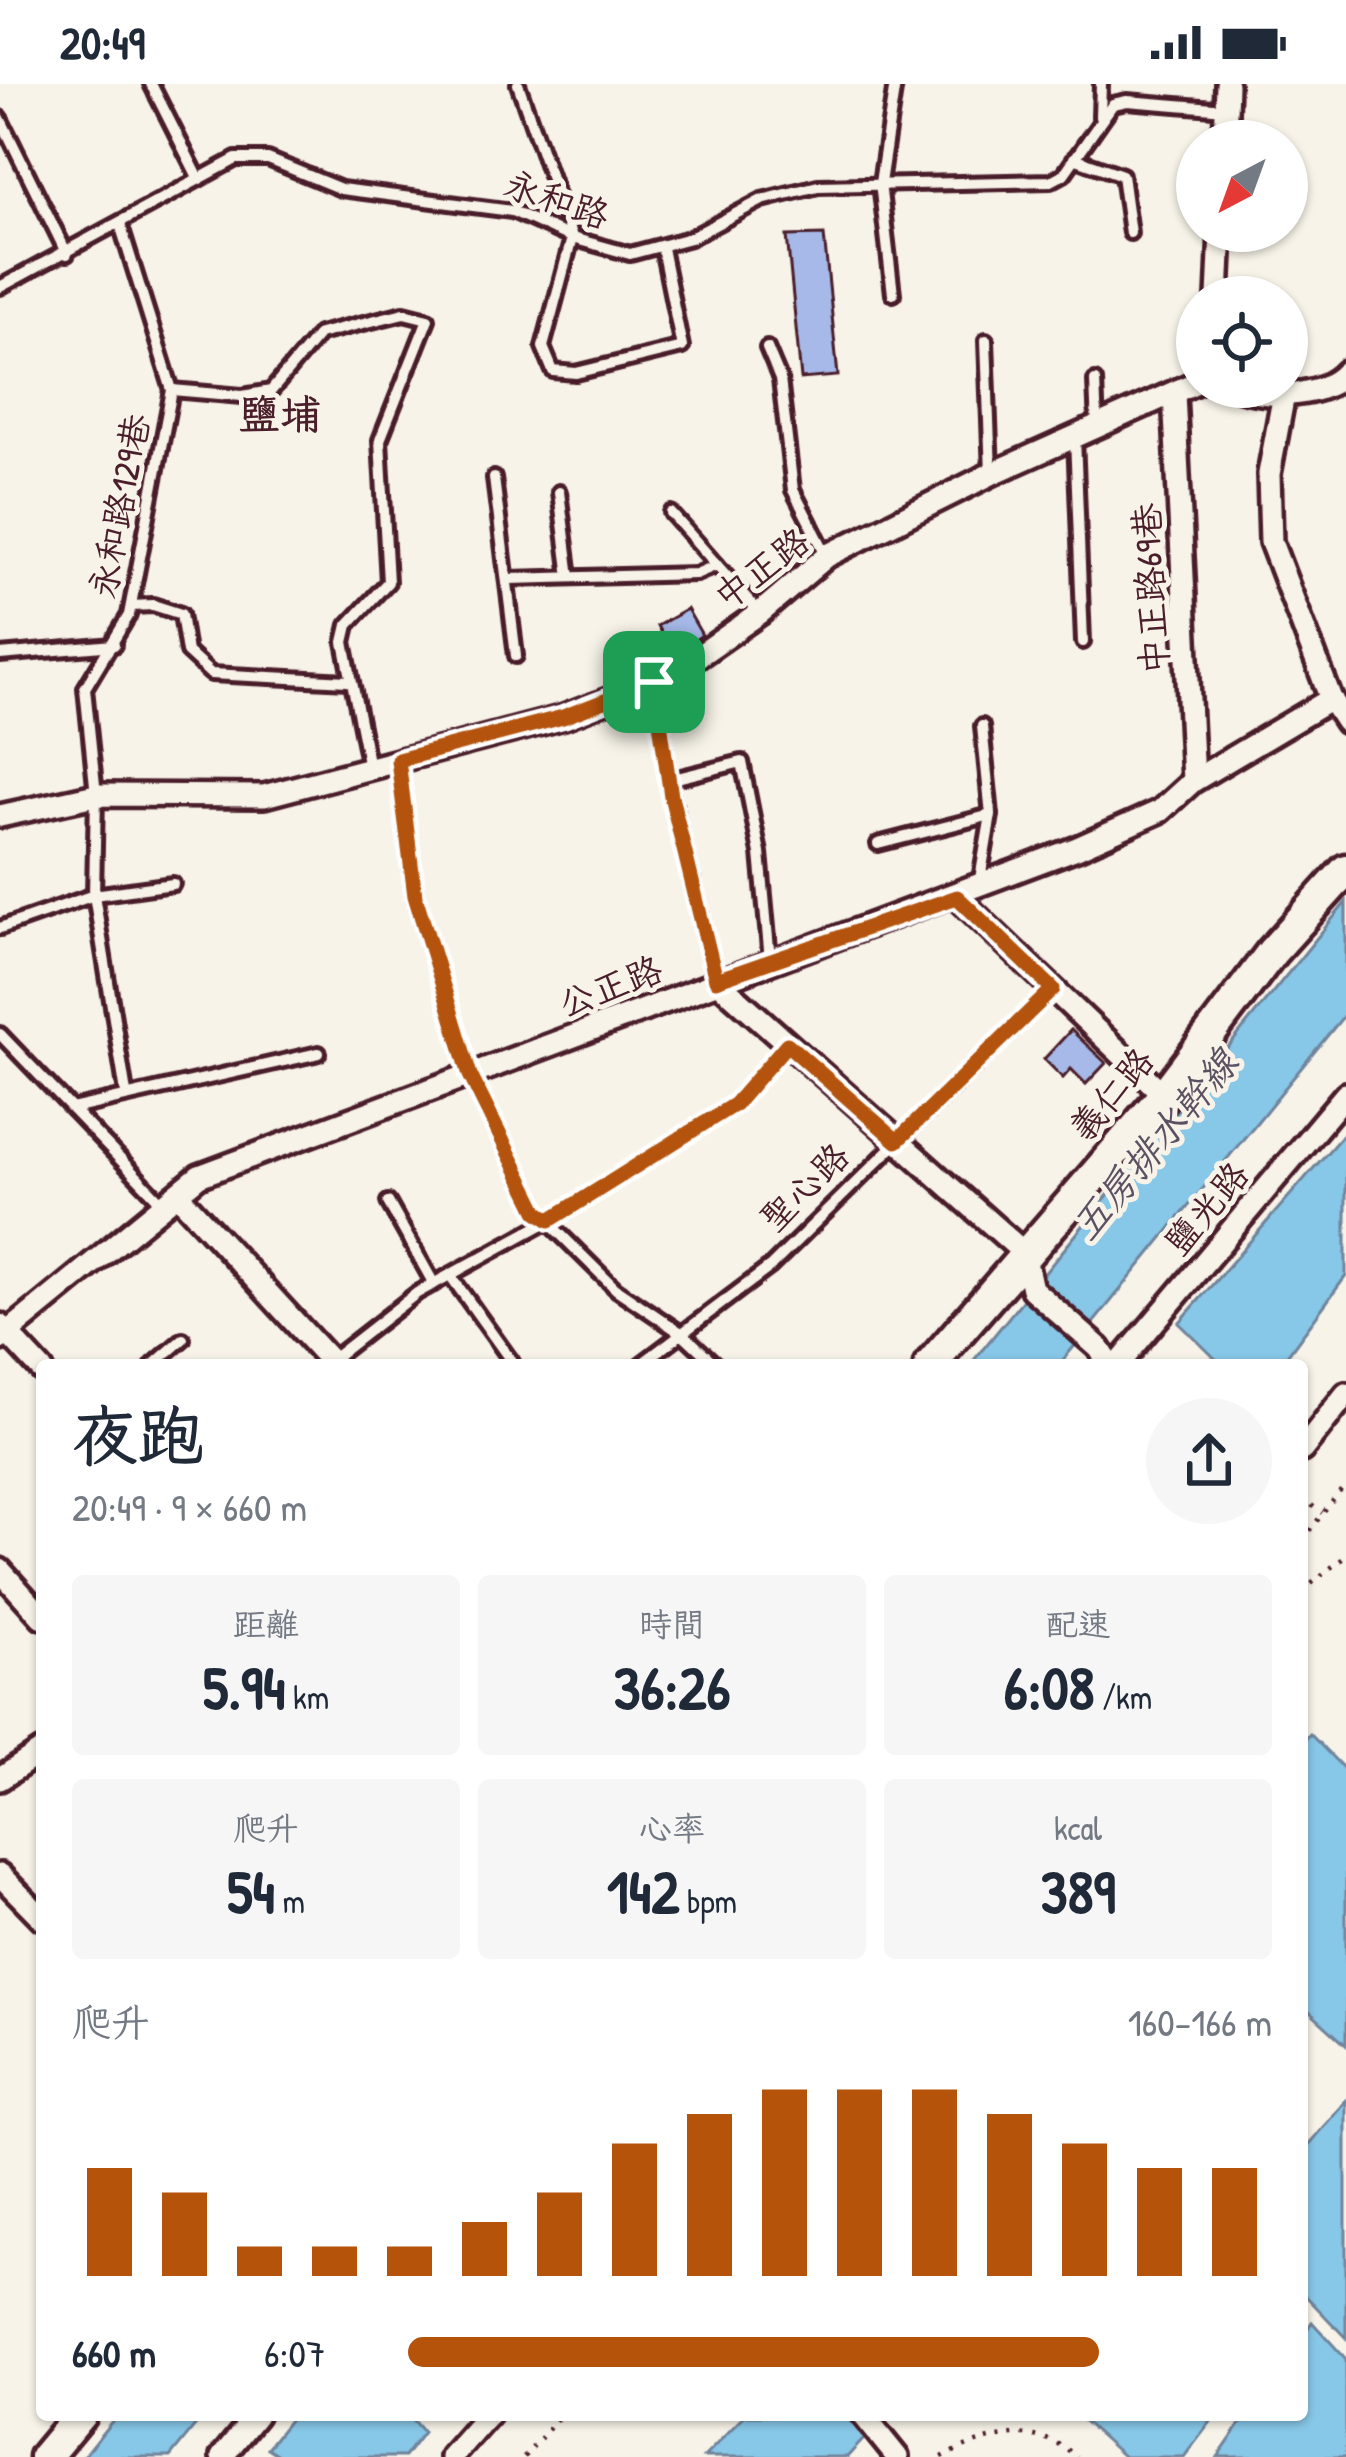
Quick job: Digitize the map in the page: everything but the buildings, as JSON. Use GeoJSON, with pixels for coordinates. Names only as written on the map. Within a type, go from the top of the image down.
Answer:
{"type":"FeatureCollection","features":[{"type":"Feature","properties":{"kind":"street"},"geometry":{"type":"LineString","coordinates":[[1226,120],[1227,84]]}},
{"type":"Feature","properties":{"kind":"street"},"geometry":{"type":"LineString","coordinates":[[1308,390],[1335,385],[1346,373]]}},
{"type":"Feature","properties":{"kind":"street","name":"中正路"},"geometry":{"type":"LineString","coordinates":[[0,816],[95,795],[241,798],[563,717],[654,682],[760,613],[827,556],[992,473],[1174,393]]}},
{"type":"Feature","properties":{"kind":"street","name":"中正路69巷"},"geometry":{"type":"LineString","coordinates":[[1174,393],[1193,781]]}},
{"type":"Feature","properties":{"kind":"street"},"geometry":{"type":"LineString","coordinates":[[1281,408],[1269,474],[1271,542],[1331,699],[1346,722]]}},
{"type":"Feature","properties":{"kind":"street","name":"公正路"},"geometry":{"type":"LineString","coordinates":[[2,1333],[199,1176],[770,960],[957,897],[1160,812],[1193,781],[1331,699]]}},
{"type":"Feature","properties":{"kind":"street","name":"義仁路"},"geometry":{"type":"LineString","coordinates":[[935,1359],[1164,1096],[1272,952],[1346,870]]}},
{"type":"Feature","properties":{"kind":"street"},"geometry":{"type":"LineString","coordinates":[[957,897],[1164,1096]]}},
{"type":"Feature","properties":{"kind":"street"},"geometry":{"type":"LineString","coordinates":[[716,980],[1024,1253],[1032,1289],[1109,1359]]}},
{"type":"Feature","properties":{"kind":"street","name":"鹽光路"},"geometry":{"type":"LineString","coordinates":[[1109,1359],[1346,1094]]}},
{"type":"Feature","properties":{"kind":"street"},"geometry":{"type":"LineString","coordinates":[[172,1201],[328,1359]]}},
{"type":"Feature","properties":{"kind":"street"},"geometry":{"type":"LineString","coordinates":[[2,1333],[36,1364]]}},
{"type":"Feature","properties":{"kind":"street"},"geometry":{"type":"LineString","coordinates":[[1308,1442],[1346,1394]]}},
{"type":"Feature","properties":{"kind":"street"},"geometry":{"type":"LineString","coordinates":[[0,1570],[36,1610]]}},
{"type":"Feature","properties":{"kind":"street"},"geometry":{"type":"LineString","coordinates":[[0,1779],[36,1754]]}},
{"type":"Feature","properties":{"kind":"street"},"geometry":{"type":"LineString","coordinates":[[0,1875],[36,1912]]}},
{"type":"Feature","properties":{"kind":"street"},"geometry":{"type":"LineString","coordinates":[[45,2457],[75,2421]]}},
{"type":"Feature","properties":{"kind":"street"},"geometry":{"type":"LineString","coordinates":[[222,2457],[251,2421]]}},
{"type":"Feature","properties":{"kind":"street"},"geometry":{"type":"LineString","coordinates":[[451,2457],[483,2421]]}},
{"type":"Feature","properties":{"kind":"street"},"geometry":{"type":"LineString","coordinates":[[867,2421],[897,2457]]}},
{"type":"Feature","properties":{"kind":"lane"},"geometry":{"type":"LineString","coordinates":[[151,84],[199,179]]}},
{"type":"Feature","properties":{"kind":"lane"},"geometry":{"type":"LineString","coordinates":[[518,84],[572,238],[543,347],[554,371],[576,373],[682,347],[662,248]]}},
{"type":"Feature","properties":{"kind":"lane"},"geometry":{"type":"LineString","coordinates":[[893,294],[880,183],[896,84]]}},
{"type":"Feature","properties":{"kind":"lane"},"geometry":{"type":"LineString","coordinates":[[1100,117],[1101,84]]}},
{"type":"Feature","properties":{"kind":"lane"},"geometry":{"type":"LineString","coordinates":[[1130,233],[1122,175],[1074,158],[1100,117],[1113,104],[1127,101],[1226,109]]}},
{"type":"Feature","properties":{"kind":"lane"},"geometry":{"type":"LineString","coordinates":[[0,118],[67,254]]}},
{"type":"Feature","properties":{"kind":"lane","name":"永和路"},"geometry":{"type":"LineString","coordinates":[[0,286],[67,254],[236,158],[252,156],[341,189],[512,211],[572,238],[630,254],[662,248],[762,200],[818,186],[1051,181],[1074,158]]}},
{"type":"Feature","properties":{"kind":"lane","name":"永和路129巷"},"geometry":{"type":"LineString","coordinates":[[120,224],[172,390],[131,606],[114,645],[90,674],[85,688],[95,795],[94,895],[126,1094]]}},
{"type":"Feature","properties":{"kind":"lane"},"geometry":{"type":"LineString","coordinates":[[172,390],[242,396],[271,392],[319,334],[404,313],[428,319],[380,440],[388,581],[347,625],[348,681],[369,767]]}},
{"type":"Feature","properties":{"kind":"lane"},"geometry":{"type":"LineString","coordinates":[[986,340],[992,473]]}},
{"type":"Feature","properties":{"kind":"lane"},"geometry":{"type":"LineString","coordinates":[[766,348],[780,379],[793,490],[827,556]]}},
{"type":"Feature","properties":{"kind":"lane"},"geometry":{"type":"LineString","coordinates":[[1095,381],[1097,427]]}},
{"type":"Feature","properties":{"kind":"lane"},"geometry":{"type":"LineString","coordinates":[[1075,437],[1083,642]]}},
{"type":"Feature","properties":{"kind":"lane"},"geometry":{"type":"LineString","coordinates":[[494,478],[516,656]]}},
{"type":"Feature","properties":{"kind":"lane"},"geometry":{"type":"LineString","coordinates":[[560,493],[570,577]]}},
{"type":"Feature","properties":{"kind":"lane"},"geometry":{"type":"LineString","coordinates":[[671,513],[760,613]]}},
{"type":"Feature","properties":{"kind":"lane"},"geometry":{"type":"LineString","coordinates":[[508,579],[696,574],[717,565]]}},
{"type":"Feature","properties":{"kind":"lane"},"geometry":{"type":"LineString","coordinates":[[131,606],[153,604],[181,614],[187,652],[211,674],[348,681]]}},
{"type":"Feature","properties":{"kind":"lane"},"geometry":{"type":"LineString","coordinates":[[0,655],[114,645]]}},
{"type":"Feature","properties":{"kind":"lane"},"geometry":{"type":"LineString","coordinates":[[654,682],[669,780],[716,980]]}},
{"type":"Feature","properties":{"kind":"lane"},"geometry":{"type":"LineString","coordinates":[[979,888],[991,815],[982,726]]}},
{"type":"Feature","properties":{"kind":"lane"},"geometry":{"type":"LineString","coordinates":[[398,760],[415,896],[470,1075],[538,1212],[616,1289],[684,1335],[710,1359]]}},
{"type":"Feature","properties":{"kind":"lane"},"geometry":{"type":"LineString","coordinates":[[669,780],[742,762],[760,853],[770,960]]}},
{"type":"Feature","properties":{"kind":"lane"},"geometry":{"type":"LineString","coordinates":[[878,844],[991,815]]}},
{"type":"Feature","properties":{"kind":"lane"},"geometry":{"type":"LineString","coordinates":[[0,928],[94,895],[173,884]]}},
{"type":"Feature","properties":{"kind":"lane","name":"聖心路"},"geometry":{"type":"LineString","coordinates":[[649,1359],[770,1267],[1053,989]]}},
{"type":"Feature","properties":{"kind":"lane"},"geometry":{"type":"LineString","coordinates":[[0,1034],[172,1201]]}},
{"type":"Feature","properties":{"kind":"lane"},"geometry":{"type":"LineString","coordinates":[[337,1359],[434,1284],[550,1220],[735,1104],[787,1044]]}},
{"type":"Feature","properties":{"kind":"lane"},"geometry":{"type":"LineString","coordinates":[[72,1108],[319,1053]]}},
{"type":"Feature","properties":{"kind":"lane"},"geometry":{"type":"LineString","coordinates":[[388,1202],[434,1284]]}},
{"type":"Feature","properties":{"kind":"lane"},"geometry":{"type":"LineString","coordinates":[[450,1275],[510,1359]]}},
{"type":"Feature","properties":{"kind":"lane"},"geometry":{"type":"LineString","coordinates":[[159,1359],[183,1339]]}},
{"type":"Feature","properties":{"kind":"path"},"geometry":{"type":"LineString","coordinates":[[1308,1532],[1346,1484]]}},
{"type":"Feature","properties":{"kind":"path"},"geometry":{"type":"LineString","coordinates":[[1308,1503],[1322,1514]]}},
{"type":"Feature","properties":{"kind":"path"},"geometry":{"type":"LineString","coordinates":[[1308,1586],[1346,1556]]}},
{"type":"Feature","properties":{"kind":"path"},"geometry":{"type":"LineString","coordinates":[[524,2457],[556,2421]]}},
{"type":"Feature","properties":{"kind":"path"},"geometry":{"type":"LineString","coordinates":[[942,2457],[994,2433],[1059,2442],[1077,2457]]}},
{"type":"Feature","properties":{"kind":"water","name":"五房排水幹線"},"geometry":{"type":"Polygon","coordinates":[[[1346,902],[1346,1013],[1064,1359],[975,1359],[1346,902]]]}},
{"type":"Feature","properties":{"kind":"water"},"geometry":{"type":"Polygon","coordinates":[[[1346,1131],[1346,1276],[1284,1359],[1216,1359],[1179,1323],[1346,1131]]]}},
{"type":"Feature","properties":{"kind":"water"},"geometry":{"type":"Polygon","coordinates":[[[1308,1736],[1346,1771],[1346,2045],[1308,2010],[1308,1736]]]}},
{"type":"Feature","properties":{"kind":"water"},"geometry":{"type":"Polygon","coordinates":[[[1346,2100],[1346,2338],[1308,2298],[1308,2145],[1346,2100]]]}},
{"type":"Feature","properties":{"kind":"water"},"geometry":{"type":"Polygon","coordinates":[[[1312,2322],[1346,2359],[1346,2457],[1218,2457],[1243,2421],[1308,2421],[1308,2328],[1312,2322]]]}},
{"type":"Feature","properties":{"kind":"water"},"geometry":{"type":"Polygon","coordinates":[[[112,2421],[199,2421],[170,2457],[83,2457],[112,2421]]]}},
{"type":"Feature","properties":{"kind":"water"},"geometry":{"type":"Polygon","coordinates":[[[288,2421],[413,2421],[423,2432],[404,2457],[281,2457],[267,2448],[288,2421]]]}},
{"type":"Feature","properties":{"kind":"water"},"geometry":{"type":"Polygon","coordinates":[[[739,2421],[873,2421],[877,2425],[847,2457],[704,2457],[739,2421]]]}},
{"type":"Feature","properties":{"kind":"water"},"geometry":{"type":"Polygon","coordinates":[[[1084,2421],[1211,2421],[1184,2457],[1124,2457],[1084,2421]]]}},
{"type":"Feature","properties":{"kind":"district","name":"鹽埔"},"geometry":{"type":"Point","coordinates":[280,414]}},
{"type":"Feature","properties":{"kind":"route"},"geometry":{"type":"LineString","coordinates":[[654,682],[671,796],[716,980],[957,897],[1053,989],[897,1141],[787,1044],[735,1104],[550,1220],[538,1212],[470,1075],[415,896],[398,760],[563,717],[654,682]]}}]}
